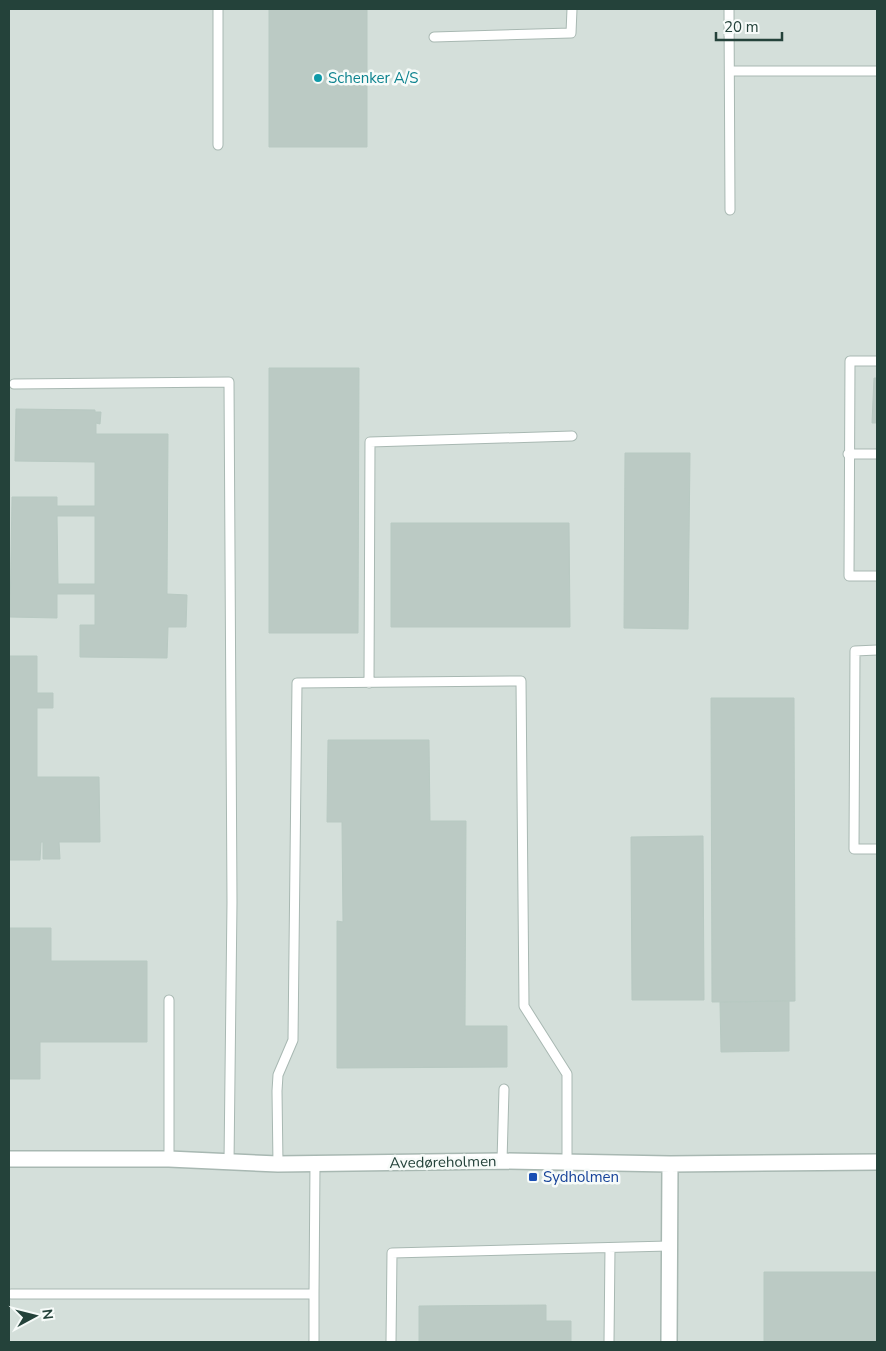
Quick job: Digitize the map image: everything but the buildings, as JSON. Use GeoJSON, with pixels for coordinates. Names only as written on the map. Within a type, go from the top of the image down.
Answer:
{"type":"FeatureCollection","features":[{"type":"Feature","properties":{"kind":"street","name":"Avedøreholmen"},"geometry":{"type":"LineString","coordinates":[[9,1159],[169,1159],[278,1164],[502,1161],[670,1164],[877,1162]]}},
{"type":"Feature","properties":{"kind":"street"},"geometry":{"type":"LineString","coordinates":[[669,1342],[670,1164]]}},
{"type":"Feature","properties":{"kind":"lane"},"geometry":{"type":"LineString","coordinates":[[218,9],[218,145]]}},
{"type":"Feature","properties":{"kind":"lane"},"geometry":{"type":"LineString","coordinates":[[434,37],[571,33],[572,9]]}},
{"type":"Feature","properties":{"kind":"lane"},"geometry":{"type":"LineString","coordinates":[[729,9],[730,210]]}},
{"type":"Feature","properties":{"kind":"lane"},"geometry":{"type":"LineString","coordinates":[[730,71],[877,71]]}},
{"type":"Feature","properties":{"kind":"lane"},"geometry":{"type":"LineString","coordinates":[[877,361],[850,361],[848,454],[849,576],[877,576]]}},
{"type":"Feature","properties":{"kind":"lane"},"geometry":{"type":"LineString","coordinates":[[14,384],[229,382],[232,872],[229,1162]]}},
{"type":"Feature","properties":{"kind":"lane"},"geometry":{"type":"LineString","coordinates":[[369,683],[370,442],[572,436]]}},
{"type":"Feature","properties":{"kind":"lane"},"geometry":{"type":"LineString","coordinates":[[848,454],[877,454]]}},
{"type":"Feature","properties":{"kind":"lane"},"geometry":{"type":"LineString","coordinates":[[877,650],[855,651],[854,849],[877,849]]}},
{"type":"Feature","properties":{"kind":"lane"},"geometry":{"type":"LineString","coordinates":[[278,1164],[278,1075],[294,1040],[297,683],[521,681],[524,1006],[567,1074],[567,1162]]}},
{"type":"Feature","properties":{"kind":"lane"},"geometry":{"type":"LineString","coordinates":[[169,1000],[169,1159]]}},
{"type":"Feature","properties":{"kind":"lane"},"geometry":{"type":"LineString","coordinates":[[502,1161],[504,1089]]}},
{"type":"Feature","properties":{"kind":"lane"},"geometry":{"type":"LineString","coordinates":[[314,1164],[314,1342]]}},
{"type":"Feature","properties":{"kind":"lane"},"geometry":{"type":"LineString","coordinates":[[391,1342],[392,1254],[669,1246]]}},
{"type":"Feature","properties":{"kind":"lane"},"geometry":{"type":"LineString","coordinates":[[610,1248],[610,1342]]}},
{"type":"Feature","properties":{"kind":"lane"},"geometry":{"type":"LineString","coordinates":[[11,1294],[314,1294]]}},
{"type":"Feature","properties":{"kind":"shaded area"},"geometry":{"type":"Polygon","coordinates":[[[9,9],[877,9],[877,1342],[9,1342],[9,9]]]}},
{"type":"Feature","properties":{"kind":"place","name":"Schenker A/S"},"geometry":{"type":"Point","coordinates":[318,78]}},
{"type":"Feature","properties":{"kind":"place","name":"Sydholmen"},"geometry":{"type":"Point","coordinates":[533,1177]}}]}
